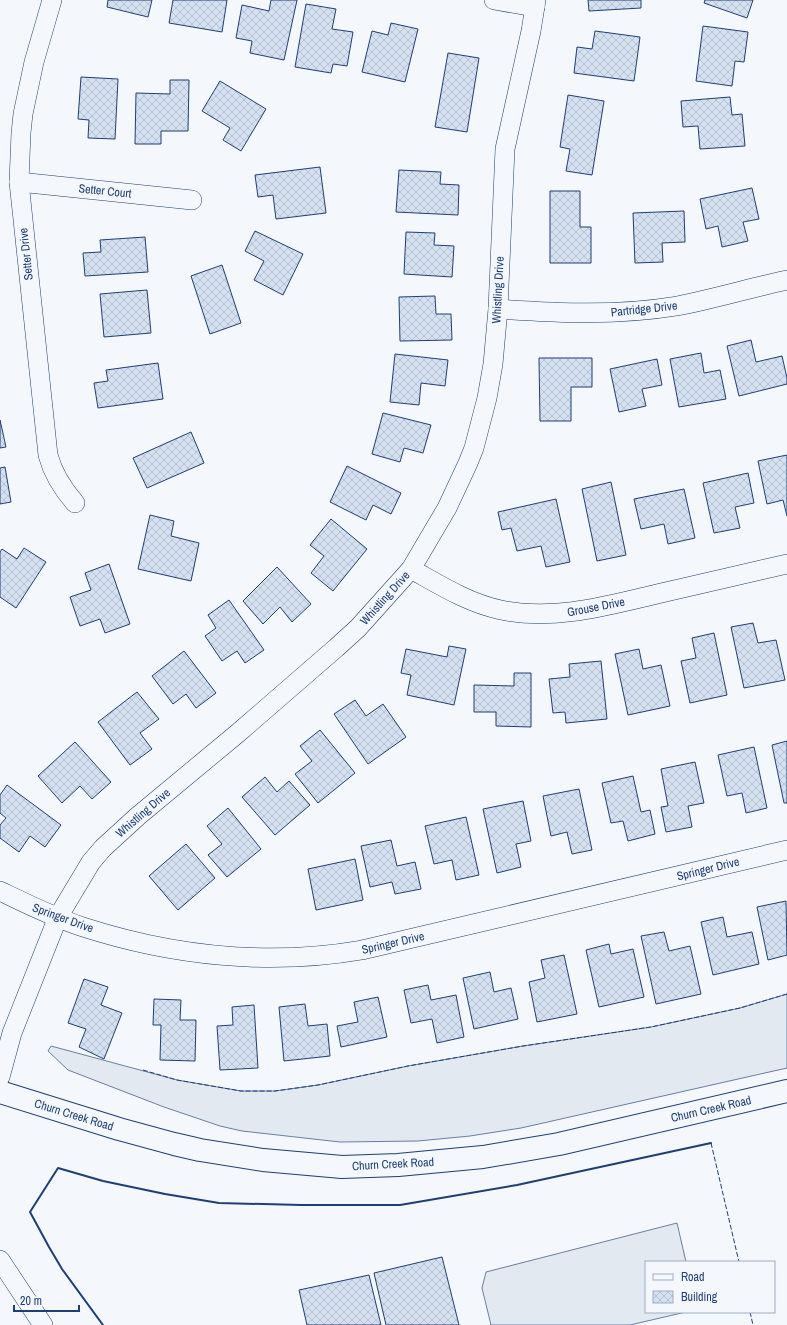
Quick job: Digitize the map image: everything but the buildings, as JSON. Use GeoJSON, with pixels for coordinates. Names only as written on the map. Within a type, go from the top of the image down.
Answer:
{"type":"FeatureCollection","features":[{"type":"Feature","properties":{"kind":"main road","name":"Churn Creek Road"},"geometry":{"type":"LineString","coordinates":[[0,1092],[126,1131],[200,1150],[246,1158],[342,1167],[441,1162],[521,1151],[787,1091]]}},
{"type":"Feature","properties":{"kind":"street","name":"Setter Drive"},"geometry":{"type":"LineString","coordinates":[[52,0],[34,62],[23,114],[19,182],[48,455],[52,469],[58,480],[75,503]]}},
{"type":"Feature","properties":{"kind":"street"},"geometry":{"type":"LineString","coordinates":[[494,0],[535,3]]}},
{"type":"Feature","properties":{"kind":"street","name":"Whistling Drive"},"geometry":{"type":"LineString","coordinates":[[0,1076],[12,1033],[58,917],[91,862],[103,848],[138,816],[358,628],[411,569],[447,508],[474,448],[487,398],[493,364],[498,308],[505,149],[535,3]]}},
{"type":"Feature","properties":{"kind":"street","name":"Setter Court"},"geometry":{"type":"LineString","coordinates":[[19,182],[192,200]]}},
{"type":"Feature","properties":{"kind":"street","name":"Partridge Drive"},"geometry":{"type":"LineString","coordinates":[[498,308],[563,313],[614,313],[639,311],[677,306],[787,280]]}},
{"type":"Feature","properties":{"kind":"street","name":"Grouse Drive"},"geometry":{"type":"LineString","coordinates":[[411,569],[451,592],[479,604],[500,610],[541,615],[559,614],[601,607],[787,564]]}},
{"type":"Feature","properties":{"kind":"street","name":"Springer Drive"},"geometry":{"type":"LineString","coordinates":[[0,891],[28,905],[89,929],[170,950],[261,958],[301,958],[374,948],[787,850]]}},
{"type":"Feature","properties":{"kind":"street"},"geometry":{"type":"LineString","coordinates":[[0,1260],[43,1325]]}},
{"type":"Feature","properties":{"kind":"shaded area"},"geometry":{"type":"Polygon","coordinates":[[[787,994],[787,1068],[521,1128],[470,1136],[418,1141],[340,1142],[242,1131],[220,1126],[164,1107],[68,1070],[48,1051],[51,1046],[177,1080],[241,1091],[275,1091],[318,1085],[408,1066],[523,1046],[651,1027],[740,1008],[787,994]]]}},
{"type":"Feature","properties":{"kind":"shaded area"},"geometry":{"type":"Polygon","coordinates":[[[677,1223],[686,1261],[645,1261],[645,1313],[682,1313],[630,1325],[491,1325],[482,1288],[486,1272],[677,1223]]]}},
{"type":"Feature","properties":{"kind":"fence"},"geometry":{"type":"LineString","coordinates":[[143,1070],[177,1080],[241,1091],[275,1091],[318,1085],[408,1066],[523,1046],[651,1027],[740,1008],[787,994]]}},
{"type":"Feature","properties":{"kind":"fence"},"geometry":{"type":"LineString","coordinates":[[711,1143],[739,1261]]}},
{"type":"Feature","properties":{"kind":"fence"},"geometry":{"type":"LineString","coordinates":[[750,1313],[753,1325]]}},
{"type":"Feature","properties":{"kind":"wall"},"geometry":{"type":"LineString","coordinates":[[103,1325],[62,1269],[30,1212],[58,1168],[103,1181],[165,1194],[219,1203],[400,1205],[517,1185],[711,1143]]}}]}
